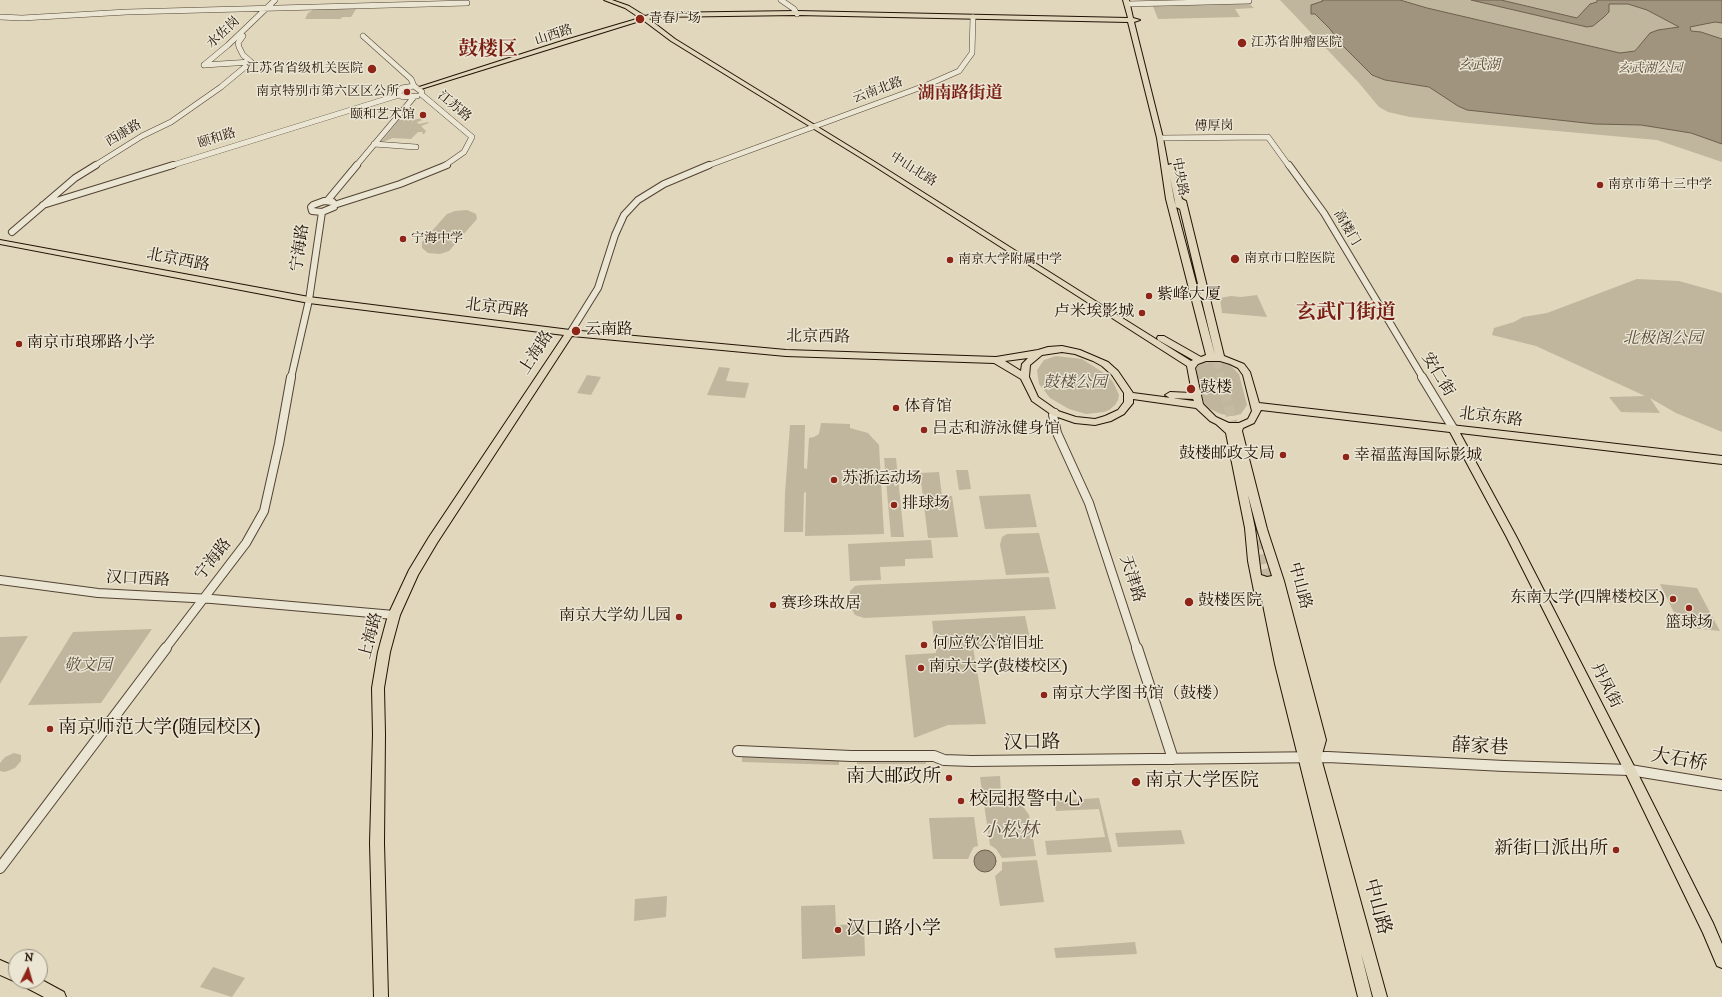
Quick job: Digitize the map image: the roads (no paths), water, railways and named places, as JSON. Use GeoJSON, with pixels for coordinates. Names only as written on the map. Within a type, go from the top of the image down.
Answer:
{"type":"FeatureCollection","features":[{"type":"Feature","properties":{"kind":"main road","name":"中山北路"},"geometry":{"type":"LineString","coordinates":[[607,0],[622,5],[646,18]]}},
{"type":"Feature","properties":{"kind":"main road","name":"中山北路"},"geometry":{"type":"LineString","coordinates":[[614,0],[625,4],[646,18],[673,40],[815,126],[1196,362]]}},
{"type":"Feature","properties":{"kind":"main road","name":"中央路"},"geometry":{"type":"LineString","coordinates":[[1130,2],[1163,139],[1173,176],[1181,197],[1216,358]]}},
{"type":"Feature","properties":{"kind":"main road","name":"山西路"},"geometry":{"type":"LineString","coordinates":[[419,89],[646,18],[672,16],[797,14],[1134,21]]}},
{"type":"Feature","properties":{"kind":"main road","name":"中山北路"},"geometry":{"type":"LineString","coordinates":[[815,126],[856,153],[1196,362]]}},
{"type":"Feature","properties":{"kind":"main road","name":"中央路"},"geometry":{"type":"LineString","coordinates":[[1163,139],[1178,207],[1173,176]]}},
{"type":"Feature","properties":{"kind":"main road","name":"中央路"},"geometry":{"type":"LineString","coordinates":[[1163,139],[1170,199],[1216,358]]}},
{"type":"Feature","properties":{"kind":"main road","name":"北京西路"},"geometry":{"type":"LineString","coordinates":[[0,243],[309,300],[570,333],[786,353],[996,360],[1039,353]]}},
{"type":"Feature","properties":{"kind":"main road","name":"上海路"},"geometry":{"type":"LineString","coordinates":[[381,997],[377,843],[379,734],[378,688],[384,652],[394,615],[413,573],[433,540],[570,333]]}},
{"type":"Feature","properties":{"kind":"main road"},"geometry":{"type":"LineString","coordinates":[[1053,349],[1066,349],[1096,359],[1105,364],[1114,373],[1129,394],[1128,403],[1121,412],[1108,419],[1086,422],[1066,418],[1055,413],[1035,399],[1025,377],[1026,363],[1039,353],[1053,349]]}},
{"type":"Feature","properties":{"kind":"main road"},"geometry":{"type":"LineString","coordinates":[[1219,422],[1228,426],[1240,426],[1254,417],[1257,411],[1247,374],[1237,364],[1216,358],[1196,362],[1191,372],[1197,401],[1204,411],[1230,432],[1250,528],[1253,561],[1268,630],[1294,738],[1316,757],[1364,991]]}},
{"type":"Feature","properties":{"kind":"main road","name":"北京西路"},"geometry":{"type":"LineString","coordinates":[[996,360],[1025,377]]}},
{"type":"Feature","properties":{"kind":"main road"},"geometry":{"type":"LineString","coordinates":[[1129,394],[1197,401]]}},
{"type":"Feature","properties":{"kind":"main road","name":"北京东路"},"geometry":{"type":"LineString","coordinates":[[1256,406],[1722,460]]}},
{"type":"Feature","properties":{"kind":"main road","name":"中山路"},"geometry":{"type":"LineString","coordinates":[[1240,426],[1237,431],[1239,441],[1262,529],[1279,581],[1320,740],[1316,757]]}},
{"type":"Feature","properties":{"kind":"main road","name":"丹凤街"},"geometry":{"type":"LineString","coordinates":[[1454,428],[1511,536],[1630,770],[1708,928],[1722,961]]}},
{"type":"Feature","properties":{"kind":"main road","name":"中山路"},"geometry":{"type":"LineString","coordinates":[[1316,757],[1281,664],[1267,580],[1306,720],[1316,757],[1380,997]]}},
{"type":"Feature","properties":{"kind":"main road"},"geometry":{"type":"LineString","coordinates":[[44,989],[59,997]]}},
{"type":"Feature","properties":{"kind":"street","name":"水佐岗"},"geometry":{"type":"LineString","coordinates":[[251,62],[243,55],[238,43],[240,39],[269,9],[275,0]]}},
{"type":"Feature","properties":{"kind":"street","name":"水佐岗"},"geometry":{"type":"LineString","coordinates":[[251,62],[204,65],[280,0]]}},
{"type":"Feature","properties":{"kind":"street"},"geometry":{"type":"LineString","coordinates":[[781,0],[794,9],[797,14]]}},
{"type":"Feature","properties":{"kind":"street"},"geometry":{"type":"LineString","coordinates":[[1130,2],[1249,1]]}},
{"type":"Feature","properties":{"kind":"street"},"geometry":{"type":"LineString","coordinates":[[0,17],[22,18],[127,12],[467,4]]}},
{"type":"Feature","properties":{"kind":"street","name":"云南北路"},"geometry":{"type":"LineString","coordinates":[[815,126],[927,85],[958,71],[972,53],[973,17]]}},
{"type":"Feature","properties":{"kind":"street","name":"江苏路"},"geometry":{"type":"LineString","coordinates":[[334,205],[440,168],[456,160],[464,152],[472,137],[363,36]]}},
{"type":"Feature","properties":{"kind":"street","name":"西康路"},"geometry":{"type":"LineString","coordinates":[[12,232],[75,178],[142,136],[171,122],[221,87],[251,62]]}},
{"type":"Feature","properties":{"kind":"street"},"geometry":{"type":"LineString","coordinates":[[414,97],[405,98],[398,93],[401,89],[419,89]]}},
{"type":"Feature","properties":{"kind":"street"},"geometry":{"type":"LineString","coordinates":[[327,201],[414,97],[419,89]]}},
{"type":"Feature","properties":{"kind":"street","name":"颐和路"},"geometry":{"type":"LineString","coordinates":[[43,205],[399,95]]}},
{"type":"Feature","properties":{"kind":"street"},"geometry":{"type":"LineString","coordinates":[[570,333],[598,288],[615,235],[624,215],[638,200],[664,184],[711,164],[815,126]]}},
{"type":"Feature","properties":{"kind":"street","name":"傅厚岗"},"geometry":{"type":"LineString","coordinates":[[1163,139],[1268,138]]}},
{"type":"Feature","properties":{"kind":"street","name":"高楼门"},"geometry":{"type":"LineString","coordinates":[[1268,138],[1324,213],[1397,335]]}},
{"type":"Feature","properties":{"kind":"street"},"geometry":{"type":"LineString","coordinates":[[374,144],[416,146]]}},
{"type":"Feature","properties":{"kind":"street"},"geometry":{"type":"LineString","coordinates":[[327,201],[333,202],[334,205],[329,210],[322,212],[314,212],[311,207],[319,202],[327,201]]}},
{"type":"Feature","properties":{"kind":"street","name":"宁海路"},"geometry":{"type":"LineString","coordinates":[[0,868],[246,544],[264,511],[279,444],[287,396],[309,300],[322,212]]}},
{"type":"Feature","properties":{"kind":"street","name":"安仁街"},"geometry":{"type":"LineString","coordinates":[[1397,335],[1454,428]]}},
{"type":"Feature","properties":{"kind":"street","name":"天津路"},"geometry":{"type":"LineString","coordinates":[[1055,413],[1053,415],[1057,433],[1089,503],[1173,759]]}},
{"type":"Feature","properties":{"kind":"street","name":"汉口西路"},"geometry":{"type":"LineString","coordinates":[[0,580],[98,593],[204,599],[394,615]]}},
{"type":"Feature","properties":{"kind":"street","name":"汉口路"},"geometry":{"type":"LineString","coordinates":[[738,751],[851,756],[934,756],[944,760],[972,761],[1316,757]]}},
{"type":"Feature","properties":{"kind":"street","name":"薛家巷"},"geometry":{"type":"LineString","coordinates":[[1316,757],[1630,770]]}},
{"type":"Feature","properties":{"kind":"street","name":"大石桥"},"geometry":{"type":"LineString","coordinates":[[1630,770],[1722,785]]}},
{"type":"Feature","properties":{"kind":"water","name":"玄武湖"},"geometry":{"type":"Polygon","coordinates":[[[1322,0],[1400,0],[1427,8],[1620,53],[1635,51],[1650,33],[1658,30],[1679,27],[1647,10],[1628,4],[1609,4],[1609,12],[1593,26],[1587,27],[1471,0],[1501,0],[1577,18],[1590,4],[1597,2],[1597,0],[1722,0],[1722,23],[1715,22],[1690,27],[1691,31],[1701,32],[1722,39],[1722,144],[1691,133],[1641,125],[1595,124],[1467,110],[1458,106],[1429,87],[1385,80],[1372,75],[1340,43],[1330,29],[1315,14],[1311,14],[1311,5],[1323,1],[1322,0]]]}},
{"type":"Feature","properties":{"kind":"water"},"geometry":{"type":"Polygon","coordinates":[[[985,850],[993,853],[996,861],[993,869],[985,872],[977,869],[974,861],[977,853],[985,850]]]}},
{"type":"Feature","properties":{"kind":"tunnel"},"geometry":{"type":"LineString","coordinates":[[1214,349],[1221,378]]}},
{"type":"Feature","properties":{"kind":"tunnel"},"geometry":{"type":"LineString","coordinates":[[1221,377],[1236,436]]}},
{"type":"Feature","properties":{"kind":"tunnel"},"geometry":{"type":"LineString","coordinates":[[1261,539],[1271,580]]}},
{"type":"Feature","properties":{"kind":"tunnel"},"geometry":{"type":"LineString","coordinates":[[1258,555],[1263,579]]}},
{"type":"Feature","properties":{"kind":"place","name":"青春广场"},"geometry":{"type":"Point","coordinates":[640,19]}},
{"type":"Feature","properties":{"kind":"place","name":"江苏省肿瘤医院"},"geometry":{"type":"Point","coordinates":[1242,43]}},
{"type":"Feature","properties":{"kind":"place","name":"江苏省省级机关医院"},"geometry":{"type":"Point","coordinates":[372,69]}},
{"type":"Feature","properties":{"kind":"place","name":"南京特别市第六区区公所"},"geometry":{"type":"Point","coordinates":[407,92]}},
{"type":"Feature","properties":{"kind":"place","name":"颐和艺术馆"},"geometry":{"type":"Point","coordinates":[423,115]}},
{"type":"Feature","properties":{"kind":"place","name":"南京市第十三中学"},"geometry":{"type":"Point","coordinates":[1600,185]}},
{"type":"Feature","properties":{"kind":"place","name":"宁海中学"},"geometry":{"type":"Point","coordinates":[403,239]}},
{"type":"Feature","properties":{"kind":"place","name":"南京市口腔医院"},"geometry":{"type":"Point","coordinates":[1235,259]}},
{"type":"Feature","properties":{"kind":"place","name":"南京大学附属中学"},"geometry":{"type":"Point","coordinates":[950,260]}},
{"type":"Feature","properties":{"kind":"place","name":"紫峰大厦"},"geometry":{"type":"Point","coordinates":[1149,296]}},
{"type":"Feature","properties":{"kind":"place","name":"卢米埃影城"},"geometry":{"type":"Point","coordinates":[1142,313]}},
{"type":"Feature","properties":{"kind":"place","name":"云南路"},"geometry":{"type":"Point","coordinates":[576,331]}},
{"type":"Feature","properties":{"kind":"place","name":"南京市琅琊路小学"},"geometry":{"type":"Point","coordinates":[19,344]}},
{"type":"Feature","properties":{"kind":"place","name":"鼓楼"},"geometry":{"type":"Point","coordinates":[1191,389]}},
{"type":"Feature","properties":{"kind":"place","name":"体育馆"},"geometry":{"type":"Point","coordinates":[896,408]}},
{"type":"Feature","properties":{"kind":"place","name":"吕志和游泳健身馆"},"geometry":{"type":"Point","coordinates":[924,430]}},
{"type":"Feature","properties":{"kind":"place","name":"鼓楼邮政支局"},"geometry":{"type":"Point","coordinates":[1283,455]}},
{"type":"Feature","properties":{"kind":"place","name":"幸福蓝海国际影城"},"geometry":{"type":"Point","coordinates":[1346,457]}},
{"type":"Feature","properties":{"kind":"place","name":"苏浙运动场"},"geometry":{"type":"Point","coordinates":[834,480]}},
{"type":"Feature","properties":{"kind":"place","name":"排球场"},"geometry":{"type":"Point","coordinates":[894,505]}},
{"type":"Feature","properties":{"kind":"place","name":"东南大学(四牌楼校区)"},"geometry":{"type":"Point","coordinates":[1673,599]}},
{"type":"Feature","properties":{"kind":"place","name":"鼓楼医院"},"geometry":{"type":"Point","coordinates":[1189,602]}},
{"type":"Feature","properties":{"kind":"place","name":"赛珍珠故居"},"geometry":{"type":"Point","coordinates":[773,605]}},
{"type":"Feature","properties":{"kind":"place","name":"篮球场"},"geometry":{"type":"Point","coordinates":[1689,608]}},
{"type":"Feature","properties":{"kind":"place","name":"南京大学幼儿园"},"geometry":{"type":"Point","coordinates":[679,617]}},
{"type":"Feature","properties":{"kind":"place","name":"何应钦公馆旧址"},"geometry":{"type":"Point","coordinates":[924,645]}},
{"type":"Feature","properties":{"kind":"place","name":"南京大学(鼓楼校区)"},"geometry":{"type":"Point","coordinates":[921,668]}},
{"type":"Feature","properties":{"kind":"place","name":"南京大学图书馆（鼓楼）"},"geometry":{"type":"Point","coordinates":[1044,695]}},
{"type":"Feature","properties":{"kind":"place","name":"南京师范大学(随园校区)"},"geometry":{"type":"Point","coordinates":[50,729]}},
{"type":"Feature","properties":{"kind":"place","name":"南大邮政所"},"geometry":{"type":"Point","coordinates":[949,778]}},
{"type":"Feature","properties":{"kind":"place","name":"南京大学医院"},"geometry":{"type":"Point","coordinates":[1136,782]}},
{"type":"Feature","properties":{"kind":"place","name":"校园报警中心"},"geometry":{"type":"Point","coordinates":[961,801]}},
{"type":"Feature","properties":{"kind":"place","name":"新街口派出所"},"geometry":{"type":"Point","coordinates":[1616,850]}},
{"type":"Feature","properties":{"kind":"place","name":"汉口路小学"},"geometry":{"type":"Point","coordinates":[838,930]}},
{"type":"Feature","properties":{"kind":"district","name":"鼓楼区"},"geometry":{"type":"Point","coordinates":[488,51]}},
{"type":"Feature","properties":{"kind":"district","name":"湖南路街道"},"geometry":{"type":"Point","coordinates":[960,94]}},
{"type":"Feature","properties":{"kind":"district","name":"玄武门街道"},"geometry":{"type":"Point","coordinates":[1346,314]}},
{"type":"Feature","properties":{"kind":"park label","name":"玄武湖公园"},"geometry":{"type":"Point","coordinates":[1650,69]}},
{"type":"Feature","properties":{"kind":"park label","name":"北极阁公园"},"geometry":{"type":"Point","coordinates":[1663,340]}},
{"type":"Feature","properties":{"kind":"park label","name":"鼓楼公园"},"geometry":{"type":"Point","coordinates":[1075,384]}},
{"type":"Feature","properties":{"kind":"park label","name":"敬文园"},"geometry":{"type":"Point","coordinates":[88,667]}},
{"type":"Feature","properties":{"kind":"park label","name":"小松林"},"geometry":{"type":"Point","coordinates":[1010,832]}}]}
